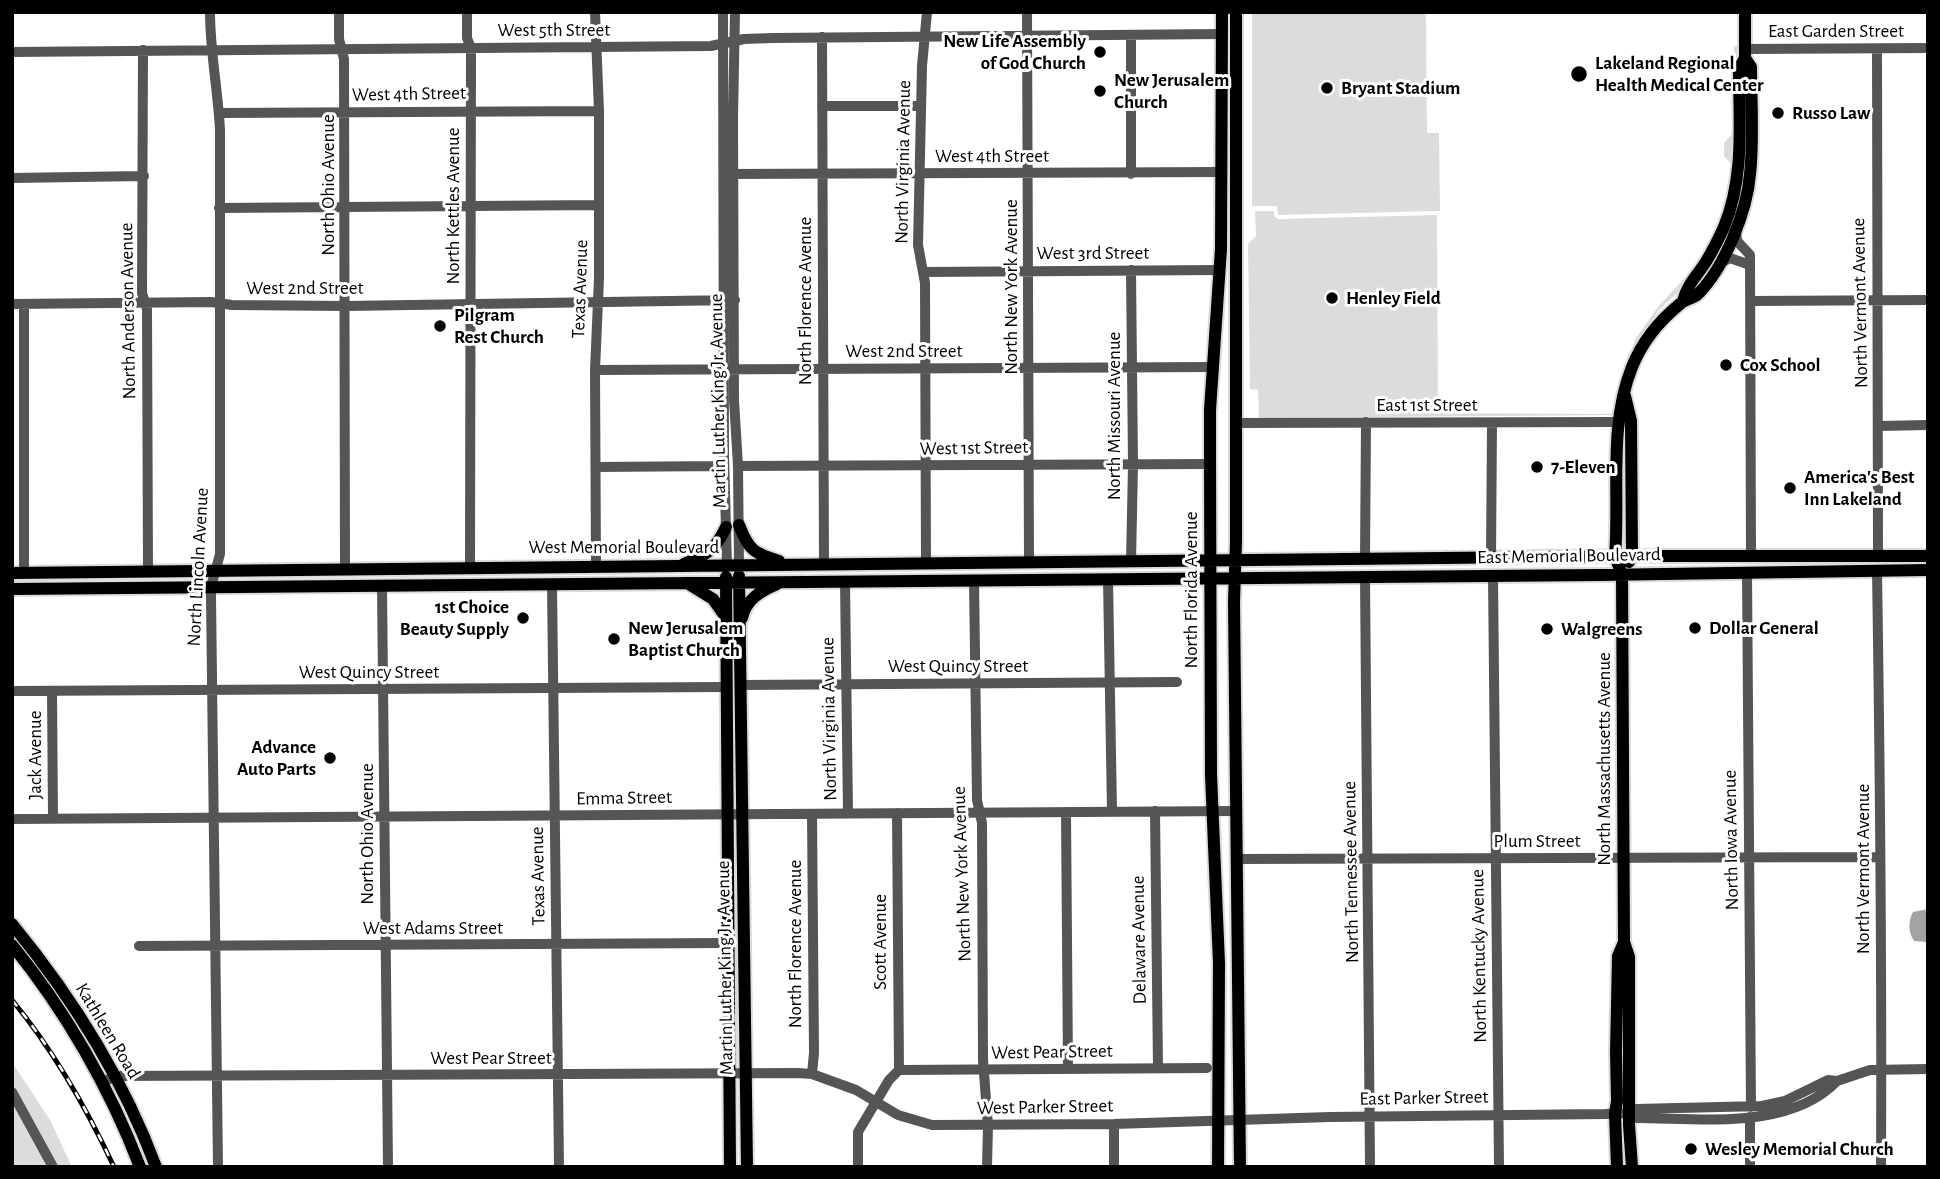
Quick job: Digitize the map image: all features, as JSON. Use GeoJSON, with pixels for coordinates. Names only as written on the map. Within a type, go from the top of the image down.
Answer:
{"type":"FeatureCollection","features":[{"type":"Feature","properties":{"kind":"main road","name":"North Florida Avenue"},"geometry":{"type":"LineString","coordinates":[[1218,1167],[1219,928],[1213,811],[1210,464],[1220,270],[1222,12]]}},
{"type":"Feature","properties":{"kind":"main road"},"geometry":{"type":"LineString","coordinates":[[1236,12],[1235,578],[1240,1167]]}},
{"type":"Feature","properties":{"kind":"main road"},"geometry":{"type":"LineString","coordinates":[[1683,301],[1686,288],[1707,260],[1724,227],[1739,174],[1739,68],[1745,53],[1745,12]]}},
{"type":"Feature","properties":{"kind":"main road"},"geometry":{"type":"LineString","coordinates":[[1221,34],[1235,65]]}},
{"type":"Feature","properties":{"kind":"main road"},"geometry":{"type":"LineString","coordinates":[[1622,575],[1615,556],[1617,422],[1631,370],[1641,348],[1683,301],[1697,296],[1717,267],[1736,230],[1750,174],[1751,67],[1745,53]]}},
{"type":"Feature","properties":{"kind":"main road"},"geometry":{"type":"LineString","coordinates":[[1220,270],[1227,281],[1230,295],[1230,430],[1236,452]]}},
{"type":"Feature","properties":{"kind":"main road"},"geometry":{"type":"LineString","coordinates":[[1622,575],[1632,556],[1630,421],[1625,394]]}},
{"type":"Feature","properties":{"kind":"main road"},"geometry":{"type":"LineString","coordinates":[[680,566],[711,551],[733,526],[754,552],[790,565]]}},
{"type":"Feature","properties":{"kind":"main road","name":"East Memorial Boulevard"},"geometry":{"type":"LineString","coordinates":[[1236,561],[1615,556],[1928,556]]}},
{"type":"Feature","properties":{"kind":"main road","name":"West Memorial Boulevard"},"geometry":{"type":"LineString","coordinates":[[18,572],[1236,561]]}},
{"type":"Feature","properties":{"kind":"main road","name":"Martin Luther King Jr. Avenue"},"geometry":{"type":"LineString","coordinates":[[730,1167],[725,616],[733,566]]}},
{"type":"Feature","properties":{"kind":"main road"},"geometry":{"type":"LineString","coordinates":[[440,585],[464,577],[470,568]]}},
{"type":"Feature","properties":{"kind":"main road","name":"East Memorial Boulevard"},"geometry":{"type":"LineString","coordinates":[[1211,579],[1928,570]]}},
{"type":"Feature","properties":{"kind":"main road"},"geometry":{"type":"LineString","coordinates":[[12,583],[18,572]]}},
{"type":"Feature","properties":{"kind":"main road","name":"North Massachusetts Avenue"},"geometry":{"type":"LineString","coordinates":[[1622,575],[1624,942],[1629,957],[1629,1113],[1632,1167]]}},
{"type":"Feature","properties":{"kind":"main road","name":"West Memorial Boulevard"},"geometry":{"type":"LineString","coordinates":[[12,589],[1211,579]]}},
{"type":"Feature","properties":{"kind":"main road","name":"Martin Luther King Jr. Avenue"},"geometry":{"type":"LineString","coordinates":[[732,582],[739,632],[741,685],[747,1167]]}},
{"type":"Feature","properties":{"kind":"main road"},"geometry":{"type":"LineString","coordinates":[[739,632],[744,608],[763,590],[782,582]]}},
{"type":"Feature","properties":{"kind":"main road"},"geometry":{"type":"LineString","coordinates":[[686,583],[713,599],[725,616]]}},
{"type":"Feature","properties":{"kind":"main road","name":"Kathleen Road"},"geometry":{"type":"LineString","coordinates":[[12,923],[52,975],[86,1026],[115,1076],[156,1167]]}},
{"type":"Feature","properties":{"kind":"main road","name":"North Massachusetts Avenue"},"geometry":{"type":"LineString","coordinates":[[1617,1167],[1615,1114],[1618,956],[1624,942]]}},
{"type":"Feature","properties":{"kind":"main road","name":"Kathleen Road"},"geometry":{"type":"LineString","coordinates":[[12,945],[41,982],[102,1083],[139,1167]]}},
{"type":"Feature","properties":{"kind":"street","name":"North Lincoln Avenue"},"geometry":{"type":"LineString","coordinates":[[210,12],[219,113],[220,554],[211,587],[218,1167]]}},
{"type":"Feature","properties":{"kind":"street","name":"North Ohio Avenue"},"geometry":{"type":"LineString","coordinates":[[339,12],[341,49],[345,58],[345,569]]}},
{"type":"Feature","properties":{"kind":"street","name":"North Kettles Avenue"},"geometry":{"type":"LineString","coordinates":[[467,12],[467,37],[471,48],[470,568]]}},
{"type":"Feature","properties":{"kind":"street","name":"Texas Avenue"},"geometry":{"type":"LineString","coordinates":[[595,12],[599,111],[595,370],[596,566]]}},
{"type":"Feature","properties":{"kind":"street","name":"Martin Luther King Jr. Avenue"},"geometry":{"type":"LineString","coordinates":[[723,12],[728,43],[728,174],[723,300],[738,466],[733,566]]}},
{"type":"Feature","properties":{"kind":"street","name":"Martin Luther King Jr. Avenue"},"geometry":{"type":"LineString","coordinates":[[728,43],[734,12]]}},
{"type":"Feature","properties":{"kind":"street","name":"North Virginia Avenue"},"geometry":{"type":"LineString","coordinates":[[926,564],[926,369],[923,272],[918,245],[922,66],[927,12]]}},
{"type":"Feature","properties":{"kind":"street","name":"North New York Avenue"},"geometry":{"type":"LineString","coordinates":[[1027,12],[1029,562]]}},
{"type":"Feature","properties":{"kind":"street"},"geometry":{"type":"LineString","coordinates":[[1131,34],[1131,174]]}},
{"type":"Feature","properties":{"kind":"street","name":"West 5th Street"},"geometry":{"type":"LineString","coordinates":[[12,52],[597,47],[822,37],[1221,34]]}},
{"type":"Feature","properties":{"kind":"street","name":"North Florence Avenue"},"geometry":{"type":"LineString","coordinates":[[822,37],[824,565]]}},
{"type":"Feature","properties":{"kind":"street","name":"East Garden Street"},"geometry":{"type":"LineString","coordinates":[[1745,53],[1928,48]]}},
{"type":"Feature","properties":{"kind":"street","name":"North Vermont Avenue"},"geometry":{"type":"LineString","coordinates":[[1877,49],[1878,556]]}},
{"type":"Feature","properties":{"kind":"street","name":"North Anderson Avenue"},"geometry":{"type":"LineString","coordinates":[[143,50],[142,293],[146,303],[148,571]]}},
{"type":"Feature","properties":{"kind":"street"},"geometry":{"type":"LineString","coordinates":[[822,106],[921,106]]}},
{"type":"Feature","properties":{"kind":"street","name":"West 4th Street"},"geometry":{"type":"LineString","coordinates":[[219,113],[599,111]]}},
{"type":"Feature","properties":{"kind":"street","name":"West 4th Street"},"geometry":{"type":"LineString","coordinates":[[728,174],[1221,172]]}},
{"type":"Feature","properties":{"kind":"street","name":"Martin Luther King Jr. Avenue"},"geometry":{"type":"LineString","coordinates":[[728,174],[735,300],[724,466],[733,526]]}},
{"type":"Feature","properties":{"kind":"street"},"geometry":{"type":"LineString","coordinates":[[12,178],[144,176]]}},
{"type":"Feature","properties":{"kind":"street"},"geometry":{"type":"LineString","coordinates":[[219,208],[599,205]]}},
{"type":"Feature","properties":{"kind":"street"},"geometry":{"type":"LineString","coordinates":[[1736,230],[1737,241],[1750,256],[1751,558]]}},
{"type":"Feature","properties":{"kind":"street"},"geometry":{"type":"LineString","coordinates":[[1717,267],[1725,259],[1731,258],[1750,265]]}},
{"type":"Feature","properties":{"kind":"street","name":"North Missouri Avenue"},"geometry":{"type":"LineString","coordinates":[[1131,270],[1131,562]]}},
{"type":"Feature","properties":{"kind":"street","name":"West 3rd Street"},"geometry":{"type":"LineString","coordinates":[[923,272],[1220,270]]}},
{"type":"Feature","properties":{"kind":"street","name":"West 2nd Street"},"geometry":{"type":"LineString","coordinates":[[12,304],[220,303],[346,306],[735,300]]}},
{"type":"Feature","properties":{"kind":"street"},"geometry":{"type":"LineString","coordinates":[[1749,301],[1928,300]]}},
{"type":"Feature","properties":{"kind":"street"},"geometry":{"type":"LineString","coordinates":[[18,572],[24,304]]}},
{"type":"Feature","properties":{"kind":"street","name":"West 2nd Street"},"geometry":{"type":"LineString","coordinates":[[595,370],[1213,367]]}},
{"type":"Feature","properties":{"kind":"street"},"geometry":{"type":"LineString","coordinates":[[1365,559],[1366,422]]}},
{"type":"Feature","properties":{"kind":"street","name":"East 1st Street"},"geometry":{"type":"LineString","coordinates":[[1236,423],[1617,422]]}},
{"type":"Feature","properties":{"kind":"street"},"geometry":{"type":"LineString","coordinates":[[1492,423],[1492,558]]}},
{"type":"Feature","properties":{"kind":"street"},"geometry":{"type":"LineString","coordinates":[[1879,426],[1928,425]]}},
{"type":"Feature","properties":{"kind":"street","name":"West 1st Street"},"geometry":{"type":"LineString","coordinates":[[738,466],[1210,464]]}},
{"type":"Feature","properties":{"kind":"street"},"geometry":{"type":"LineString","coordinates":[[596,467],[724,466]]}},
{"type":"Feature","properties":{"kind":"street","name":"North Vermont Avenue"},"geometry":{"type":"LineString","coordinates":[[1877,570],[1881,760],[1881,1167]]}},
{"type":"Feature","properties":{"kind":"street","name":"North Iowa Avenue"},"geometry":{"type":"LineString","coordinates":[[1747,572],[1750,1167]]}},
{"type":"Feature","properties":{"kind":"street","name":"North Kentucky Avenue"},"geometry":{"type":"LineString","coordinates":[[1493,576],[1499,1167]]}},
{"type":"Feature","properties":{"kind":"street","name":"North Tennessee Avenue"},"geometry":{"type":"LineString","coordinates":[[1365,577],[1370,1167]]}},
{"type":"Feature","properties":{"kind":"street"},"geometry":{"type":"LineString","coordinates":[[1108,579],[1112,811]]}},
{"type":"Feature","properties":{"kind":"street","name":"North New York Avenue"},"geometry":{"type":"LineString","coordinates":[[974,580],[977,800],[982,823],[983,1060],[988,1126],[987,1167]]}},
{"type":"Feature","properties":{"kind":"street","name":"North Virginia Avenue"},"geometry":{"type":"LineString","coordinates":[[845,582],[848,813]]}},
{"type":"Feature","properties":{"kind":"street","name":"Texas Avenue"},"geometry":{"type":"LineString","coordinates":[[552,585],[559,1167]]}},
{"type":"Feature","properties":{"kind":"street","name":"North Ohio Avenue"},"geometry":{"type":"LineString","coordinates":[[382,586],[388,1167]]}},
{"type":"Feature","properties":{"kind":"street","name":"West Quincy Street"},"geometry":{"type":"LineString","coordinates":[[741,685],[1177,682]]}},
{"type":"Feature","properties":{"kind":"street","name":"West Quincy Street"},"geometry":{"type":"LineString","coordinates":[[12,691],[726,687]]}},
{"type":"Feature","properties":{"kind":"street","name":"Jack Avenue"},"geometry":{"type":"LineString","coordinates":[[52,691],[53,818]]}},
{"type":"Feature","properties":{"kind":"street","name":"Delaware Avenue"},"geometry":{"type":"LineString","coordinates":[[1155,811],[1158,1068]]}},
{"type":"Feature","properties":{"kind":"street","name":"Emma Street"},"geometry":{"type":"LineString","coordinates":[[12,819],[1236,811]]}},
{"type":"Feature","properties":{"kind":"street"},"geometry":{"type":"LineString","coordinates":[[1066,812],[1068,1069]]}},
{"type":"Feature","properties":{"kind":"street","name":"Scott Avenue"},"geometry":{"type":"LineString","coordinates":[[897,813],[899,1070]]}},
{"type":"Feature","properties":{"kind":"street","name":"North Florence Avenue"},"geometry":{"type":"LineString","coordinates":[[812,814],[812,1074]]}},
{"type":"Feature","properties":{"kind":"street","name":"Plum Street"},"geometry":{"type":"LineString","coordinates":[[1237,859],[1879,857]]}},
{"type":"Feature","properties":{"kind":"street","name":"West Adams Street"},"geometry":{"type":"LineString","coordinates":[[139,946],[728,943]]}},
{"type":"Feature","properties":{"kind":"street","name":"West Pear Street"},"geometry":{"type":"LineString","coordinates":[[899,1070],[1207,1068]]}},
{"type":"Feature","properties":{"kind":"street","name":"East Parker Street"},"geometry":{"type":"LineString","coordinates":[[1220,1121],[1629,1113],[1636,1118],[1751,1112],[1776,1115],[1854,1074],[1882,1068],[1928,1069]]}},
{"type":"Feature","properties":{"kind":"street"},"geometry":{"type":"LineString","coordinates":[[858,1167],[858,1132],[889,1080],[899,1070]]}},
{"type":"Feature","properties":{"kind":"street","name":"West Pear Street"},"geometry":{"type":"LineString","coordinates":[[102,1083],[115,1076],[812,1074],[856,1090],[875,1102]]}},
{"type":"Feature","properties":{"kind":"street"},"geometry":{"type":"LineString","coordinates":[[12,1092],[53,1167]]}},
{"type":"Feature","properties":{"kind":"street","name":"West Parker Street"},"geometry":{"type":"LineString","coordinates":[[875,1102],[920,1123],[988,1126],[1220,1121]]}},
{"type":"Feature","properties":{"kind":"street"},"geometry":{"type":"LineString","coordinates":[[1114,1124],[1114,1167]]}},
{"type":"Feature","properties":{"kind":"shaded area"},"geometry":{"type":"Polygon","coordinates":[[[1252,12],[1426,12],[1427,133],[1439,133],[1440,211],[1278,215],[1277,206],[1252,206],[1252,12]]]}},
{"type":"Feature","properties":{"kind":"shaded area","name":"Henley Field"},"geometry":{"type":"Polygon","coordinates":[[[1734,46],[1741,46],[1741,173],[1700,272],[1658,311],[1647,332],[1615,415],[1259,418],[1258,390],[1250,389],[1248,244],[1256,236],[1255,211],[1274,211],[1274,216],[1278,219],[1437,215],[1438,413],[1612,414],[1620,379],[1636,338],[1658,307],[1699,262],[1719,225],[1731,183],[1732,165],[1724,156],[1724,143],[1734,132],[1734,46]]]}},
{"type":"Feature","properties":{"kind":"shaded area"},"geometry":{"type":"Polygon","coordinates":[[[1928,909],[1928,942],[1914,941],[1910,930],[1911,915],[1913,912],[1928,909]]]}},
{"type":"Feature","properties":{"kind":"shaded area"},"geometry":{"type":"Polygon","coordinates":[[[12,1062],[50,1120],[72,1167],[12,1167],[12,1062]]]}},
{"type":"Feature","properties":{"kind":"railway"},"geometry":{"type":"LineString","coordinates":[[12,1000],[42,1039],[68,1080],[114,1167]]}},
{"type":"Feature","properties":{"kind":"place","name":"New Life Assembly of God Church"},"geometry":{"type":"Point","coordinates":[1100,52]}},
{"type":"Feature","properties":{"kind":"place","name":"Lakeland Regional Health Medical Center"},"geometry":{"type":"Point","coordinates":[1579,74]}},
{"type":"Feature","properties":{"kind":"place","name":"Bryant Stadium"},"geometry":{"type":"Point","coordinates":[1327,88]}},
{"type":"Feature","properties":{"kind":"place","name":"New Jerusalem Church"},"geometry":{"type":"Point","coordinates":[1100,91]}},
{"type":"Feature","properties":{"kind":"place","name":"Russo Law"},"geometry":{"type":"Point","coordinates":[1778,113]}},
{"type":"Feature","properties":{"kind":"place","name":"Henley Field"},"geometry":{"type":"Point","coordinates":[1332,298]}},
{"type":"Feature","properties":{"kind":"place","name":"Pilgram Rest Church"},"geometry":{"type":"Point","coordinates":[440,326]}},
{"type":"Feature","properties":{"kind":"place","name":"Cox School"},"geometry":{"type":"Point","coordinates":[1726,365]}},
{"type":"Feature","properties":{"kind":"place","name":"7-Eleven"},"geometry":{"type":"Point","coordinates":[1537,467]}},
{"type":"Feature","properties":{"kind":"place","name":"America's Best Inn Lakeland"},"geometry":{"type":"Point","coordinates":[1790,488]}},
{"type":"Feature","properties":{"kind":"place","name":"1st Choice Beauty Supply"},"geometry":{"type":"Point","coordinates":[523,618]}},
{"type":"Feature","properties":{"kind":"place","name":"Dollar General"},"geometry":{"type":"Point","coordinates":[1695,628]}},
{"type":"Feature","properties":{"kind":"place","name":"Walgreens"},"geometry":{"type":"Point","coordinates":[1547,629]}},
{"type":"Feature","properties":{"kind":"place","name":"New Jerusalem Baptist Church"},"geometry":{"type":"Point","coordinates":[614,639]}},
{"type":"Feature","properties":{"kind":"place","name":"Advance Auto Parts"},"geometry":{"type":"Point","coordinates":[330,758]}},
{"type":"Feature","properties":{"kind":"place","name":"Wesley Memorial Church"},"geometry":{"type":"Point","coordinates":[1691,1149]}}]}
